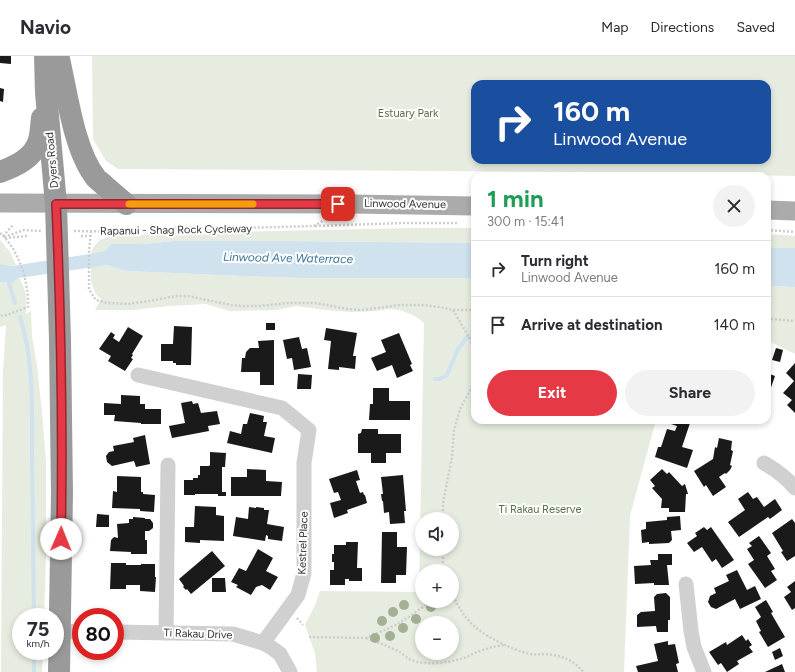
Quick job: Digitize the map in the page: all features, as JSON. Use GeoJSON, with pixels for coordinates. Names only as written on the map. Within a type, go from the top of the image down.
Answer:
{"type":"FeatureCollection","features":[{"type":"Feature","properties":{"kind":"highway","name":"Dyers Road"},"geometry":{"type":"LineString","coordinates":[[45,56],[46,93],[56,204],[60,340],[62,493],[60,608]]}},
{"type":"Feature","properties":{"kind":"highway"},"geometry":{"type":"LineString","coordinates":[[57,56],[59,59],[77,137],[85,158],[97,179],[126,204]]}},
{"type":"Feature","properties":{"kind":"highway"},"geometry":{"type":"LineString","coordinates":[[0,172],[26,159],[33,152],[39,141],[46,93]]}},
{"type":"Feature","properties":{"kind":"highway","name":"Dyers Road"},"geometry":{"type":"LineString","coordinates":[[59,660],[59,672]]}},
{"type":"Feature","properties":{"kind":"main road","name":"Linwood Avenue"},"geometry":{"type":"LineString","coordinates":[[0,203],[471,206]]}},
{"type":"Feature","properties":{"kind":"main road"},"geometry":{"type":"LineString","coordinates":[[771,210],[795,211]]}},
{"type":"Feature","properties":{"kind":"street","name":"Kestrel Place"},"geometry":{"type":"LineString","coordinates":[[138,375],[282,408],[309,430],[304,463],[304,573],[298,595],[263,643]]}},
{"type":"Feature","properties":{"kind":"street"},"geometry":{"type":"LineString","coordinates":[[764,463],[779,472],[795,488]]}},
{"type":"Feature","properties":{"kind":"street"},"geometry":{"type":"LineString","coordinates":[[166,633],[168,465]]}},
{"type":"Feature","properties":{"kind":"street"},"geometry":{"type":"LineString","coordinates":[[686,584],[693,642],[704,672]]}},
{"type":"Feature","properties":{"kind":"street","name":"Ti Rakau Drive"},"geometry":{"type":"LineString","coordinates":[[124,632],[233,634],[263,643],[272,648],[280,654],[290,672]]}},
{"type":"Feature","properties":{"kind":"path","name":"Rapanui - Shag Rock Cycleway"},"geometry":{"type":"LineString","coordinates":[[314,226],[322,222]]}},
{"type":"Feature","properties":{"kind":"path","name":"Rapanui - Shag Rock Cycleway"},"geometry":{"type":"LineString","coordinates":[[86,231],[133,232],[178,227],[238,228],[404,223],[460,223]]}},
{"type":"Feature","properties":{"kind":"path"},"geometry":{"type":"LineString","coordinates":[[4,237],[14,224]]}},
{"type":"Feature","properties":{"kind":"path"},"geometry":{"type":"LineString","coordinates":[[4,237],[24,230]]}},
{"type":"Feature","properties":{"kind":"path"},"geometry":{"type":"LineString","coordinates":[[771,230],[795,232]]}},
{"type":"Feature","properties":{"kind":"path"},"geometry":{"type":"LineString","coordinates":[[91,231],[89,251],[89,289],[96,300],[107,303],[128,304],[176,296],[188,296],[241,306],[315,303],[362,310],[400,304],[439,307],[453,310],[471,310]]}},
{"type":"Feature","properties":{"kind":"path"},"geometry":{"type":"LineString","coordinates":[[0,233],[12,246],[16,254],[26,281],[28,299],[28,307],[0,316]]}},
{"type":"Feature","properties":{"kind":"path"},"geometry":{"type":"LineString","coordinates":[[4,237],[27,236]]}},
{"type":"Feature","properties":{"kind":"path"},"geometry":{"type":"LineString","coordinates":[[81,236],[90,236]]}},
{"type":"Feature","properties":{"kind":"path"},"geometry":{"type":"LineString","coordinates":[[453,310],[471,342]]}},
{"type":"Feature","properties":{"kind":"path"},"geometry":{"type":"LineString","coordinates":[[771,319],[795,321]]}},
{"type":"Feature","properties":{"kind":"path"},"geometry":{"type":"LineString","coordinates":[[443,512],[443,503],[452,457],[454,430],[460,409],[471,388]]}},
{"type":"Feature","properties":{"kind":"path"},"geometry":{"type":"LineString","coordinates":[[366,638],[396,625],[422,608]]}},
{"type":"Feature","properties":{"kind":"path"},"geometry":{"type":"LineString","coordinates":[[459,608],[468,621],[478,630],[505,645],[526,653],[545,654],[567,659],[583,672]]}},
{"type":"Feature","properties":{"kind":"path"},"geometry":{"type":"LineString","coordinates":[[309,637],[366,638],[393,649],[411,660],[423,662],[450,662],[465,658],[486,648],[505,645]]}},
{"type":"Feature","properties":{"kind":"green space","name":"Estuary Park"},"geometry":{"type":"Polygon","coordinates":[[[92,56],[795,56],[795,176],[771,176],[771,172],[118,169],[106,161],[93,139],[92,56]]]}},
{"type":"Feature","properties":{"kind":"green space","name":"Ti Rakau Reserve"},"geometry":{"type":"Polygon","coordinates":[[[471,228],[471,243],[174,241],[143,244],[111,244],[102,252],[100,266],[107,265],[126,271],[302,278],[471,278],[471,424],[655,424],[630,516],[624,672],[317,672],[315,653],[305,625],[320,591],[415,592],[415,608],[459,608],[459,564],[420,564],[420,556],[459,556],[459,512],[420,512],[424,323],[415,316],[400,310],[389,309],[352,312],[296,306],[277,310],[229,311],[206,304],[134,310],[95,310],[101,299],[95,293],[91,281],[90,258],[95,245],[100,240],[119,234],[142,235],[168,231],[237,232],[471,228]]]}},
{"type":"Feature","properties":{"kind":"green space"},"geometry":{"type":"Polygon","coordinates":[[[771,234],[795,236],[795,248],[771,248],[771,234]]]}},
{"type":"Feature","properties":{"kind":"green space"},"geometry":{"type":"Polygon","coordinates":[[[0,240],[10,252],[16,265],[12,266],[0,264],[0,240]]]}},
{"type":"Feature","properties":{"kind":"green space"},"geometry":{"type":"Polygon","coordinates":[[[19,278],[26,295],[26,314],[31,311],[32,336],[37,366],[46,462],[46,557],[44,608],[12,608],[12,660],[43,660],[42,672],[1,672],[3,372],[6,325],[0,327],[0,282],[12,283],[19,278]]]}},
{"type":"Feature","properties":{"kind":"green space"},"geometry":{"type":"Polygon","coordinates":[[[771,286],[795,287],[795,354],[771,342],[771,286]]]}},
{"type":"Feature","properties":{"kind":"water","name":"Linwood Ave Waterrace"},"geometry":{"type":"Polygon","coordinates":[[[174,241],[471,243],[471,278],[302,278],[242,276],[126,271],[107,265],[19,278],[12,283],[0,282],[0,264],[12,266],[102,252],[111,244],[143,244],[174,241]]]}},
{"type":"Feature","properties":{"kind":"water"},"geometry":{"type":"Polygon","coordinates":[[[771,248],[795,248],[795,287],[771,286],[771,248]]]}},
{"type":"Feature","properties":{"kind":"building"},"geometry":{"type":"Polygon","coordinates":[[[0,56],[11,56],[11,64],[0,63],[0,56]]]}},
{"type":"Feature","properties":{"kind":"building"},"geometry":{"type":"Polygon","coordinates":[[[0,88],[4,89],[3,102],[0,101],[0,88]]]}},
{"type":"Feature","properties":{"kind":"building"},"geometry":{"type":"Polygon","coordinates":[[[266,323],[275,323],[275,330],[266,330],[266,323]]]}},
{"type":"Feature","properties":{"kind":"building"},"geometry":{"type":"Polygon","coordinates":[[[174,326],[192,327],[191,365],[176,365],[173,361],[161,361],[161,344],[173,344],[174,326]]]}},
{"type":"Feature","properties":{"kind":"building"},"geometry":{"type":"Polygon","coordinates":[[[128,327],[143,336],[132,354],[133,355],[131,358],[133,359],[125,371],[108,361],[111,356],[99,349],[111,332],[115,335],[113,338],[119,342],[128,327]]]}},
{"type":"Feature","properties":{"kind":"building"},"geometry":{"type":"Polygon","coordinates":[[[326,328],[357,333],[353,356],[356,356],[355,369],[339,367],[339,370],[328,369],[331,341],[324,340],[326,328]]]}},
{"type":"Feature","properties":{"kind":"building"},"geometry":{"type":"Polygon","coordinates":[[[399,333],[412,364],[410,365],[413,371],[397,378],[392,365],[377,371],[371,358],[386,352],[381,340],[399,333]]]}},
{"type":"Feature","properties":{"kind":"building"},"geometry":{"type":"Polygon","coordinates":[[[299,337],[302,349],[307,348],[311,367],[294,370],[292,358],[287,359],[283,340],[299,337]]]}},
{"type":"Feature","properties":{"kind":"building"},"geometry":{"type":"Polygon","coordinates":[[[274,340],[274,385],[260,385],[260,372],[241,372],[242,358],[245,358],[246,352],[250,348],[259,348],[258,341],[274,340]]]}},
{"type":"Feature","properties":{"kind":"building"},"geometry":{"type":"Polygon","coordinates":[[[776,348],[783,350],[780,362],[772,360],[776,348]]]}},
{"type":"Feature","properties":{"kind":"building"},"geometry":{"type":"Polygon","coordinates":[[[795,363],[795,413],[787,405],[792,400],[783,393],[794,381],[786,373],[795,363]]]}},
{"type":"Feature","properties":{"kind":"building"},"geometry":{"type":"Polygon","coordinates":[[[298,374],[312,375],[311,389],[297,389],[298,374]]]}},
{"type":"Feature","properties":{"kind":"building"},"geometry":{"type":"Polygon","coordinates":[[[771,374],[775,376],[771,388],[771,374]]]}},
{"type":"Feature","properties":{"kind":"building"},"geometry":{"type":"Polygon","coordinates":[[[373,388],[389,388],[389,401],[410,401],[410,420],[369,420],[370,404],[373,404],[373,388]]]}},
{"type":"Feature","properties":{"kind":"building"},"geometry":{"type":"Polygon","coordinates":[[[121,395],[140,396],[140,404],[145,404],[145,409],[161,409],[161,424],[141,424],[114,421],[115,415],[104,415],[104,403],[121,404],[121,395]]]}},
{"type":"Feature","properties":{"kind":"building"},"geometry":{"type":"Polygon","coordinates":[[[192,401],[193,404],[198,403],[201,413],[217,411],[220,424],[208,426],[209,431],[172,438],[169,426],[185,423],[181,403],[192,401]]]}},
{"type":"Feature","properties":{"kind":"building"},"geometry":{"type":"Polygon","coordinates":[[[250,413],[264,416],[263,422],[267,422],[264,436],[275,438],[272,453],[227,443],[230,431],[241,434],[243,424],[247,424],[250,413]]]}},
{"type":"Feature","properties":{"kind":"building"},"geometry":{"type":"Polygon","coordinates":[[[671,424],[690,424],[682,447],[693,450],[687,468],[655,457],[658,447],[661,447],[667,429],[675,431],[677,426],[671,424]]]}},
{"type":"Feature","properties":{"kind":"building"},"geometry":{"type":"Polygon","coordinates":[[[362,429],[378,429],[378,434],[401,434],[401,453],[386,453],[386,463],[371,463],[371,453],[358,453],[358,434],[361,433],[362,429]]]}},
{"type":"Feature","properties":{"kind":"building"},"geometry":{"type":"Polygon","coordinates":[[[145,435],[150,464],[136,467],[134,461],[112,466],[107,462],[106,456],[109,452],[114,451],[113,446],[134,442],[133,438],[145,435]]]}},
{"type":"Feature","properties":{"kind":"building"},"geometry":{"type":"Polygon","coordinates":[[[719,438],[732,441],[731,450],[733,451],[730,465],[732,466],[726,474],[725,473],[719,477],[726,487],[713,496],[706,485],[704,487],[694,471],[713,459],[715,447],[717,448],[719,438]]]}},
{"type":"Feature","properties":{"kind":"building"},"geometry":{"type":"Polygon","coordinates":[[[210,452],[226,453],[225,467],[222,467],[222,492],[226,492],[226,496],[218,496],[218,494],[184,495],[184,480],[193,480],[193,478],[198,478],[198,475],[200,475],[200,466],[210,465],[210,452]]]}},
{"type":"Feature","properties":{"kind":"building"},"geometry":{"type":"Polygon","coordinates":[[[247,469],[266,470],[266,481],[282,482],[281,496],[231,496],[231,477],[247,477],[247,469]]]}},
{"type":"Feature","properties":{"kind":"building"},"geometry":{"type":"Polygon","coordinates":[[[662,469],[667,474],[669,472],[682,486],[685,484],[688,494],[686,494],[685,512],[669,512],[669,508],[661,508],[662,499],[652,488],[655,486],[650,480],[662,469]]]}},
{"type":"Feature","properties":{"kind":"building"},"geometry":{"type":"Polygon","coordinates":[[[357,470],[360,480],[356,481],[360,493],[363,492],[365,495],[367,503],[347,510],[348,513],[334,518],[330,503],[341,500],[338,492],[334,493],[329,479],[357,470]]]}},
{"type":"Feature","properties":{"kind":"building"},"geometry":{"type":"Polygon","coordinates":[[[403,475],[406,511],[404,511],[405,523],[390,524],[389,512],[384,513],[381,494],[383,494],[381,477],[403,475]]]}},
{"type":"Feature","properties":{"kind":"building"},"geometry":{"type":"Polygon","coordinates":[[[117,476],[141,477],[141,492],[143,492],[143,494],[155,495],[154,512],[140,511],[140,509],[112,508],[113,491],[117,492],[117,476]]]}},
{"type":"Feature","properties":{"kind":"building"},"geometry":{"type":"Polygon","coordinates":[[[748,492],[753,499],[757,497],[764,507],[775,499],[782,510],[770,519],[768,517],[739,537],[728,522],[745,510],[738,499],[748,492]]]}},
{"type":"Feature","properties":{"kind":"building"},"geometry":{"type":"Polygon","coordinates":[[[195,506],[216,507],[216,515],[224,516],[224,541],[200,540],[200,543],[185,542],[185,527],[194,527],[195,506]]]}},
{"type":"Feature","properties":{"kind":"building"},"geometry":{"type":"Polygon","coordinates":[[[249,507],[264,508],[264,510],[269,510],[267,524],[284,527],[282,541],[268,539],[268,536],[266,535],[265,541],[233,536],[236,517],[248,519],[249,507]]]}},
{"type":"Feature","properties":{"kind":"building"},"geometry":{"type":"Polygon","coordinates":[[[97,514],[109,515],[109,527],[96,527],[97,514]]]}},
{"type":"Feature","properties":{"kind":"building"},"geometry":{"type":"Polygon","coordinates":[[[680,516],[681,530],[671,531],[672,540],[669,543],[642,543],[641,530],[646,529],[646,522],[667,520],[667,517],[680,516]]]}},
{"type":"Feature","properties":{"kind":"building"},"geometry":{"type":"Polygon","coordinates":[[[133,517],[150,519],[153,523],[153,528],[149,531],[145,531],[145,540],[147,540],[147,554],[131,554],[131,552],[110,551],[111,540],[114,537],[118,538],[117,524],[129,523],[129,519],[133,519],[133,517]]]}},
{"type":"Feature","properties":{"kind":"building"},"geometry":{"type":"Polygon","coordinates":[[[792,519],[795,523],[795,556],[787,561],[772,533],[792,519]]]}},
{"type":"Feature","properties":{"kind":"building"},"geometry":{"type":"Polygon","coordinates":[[[704,527],[707,530],[711,527],[734,560],[722,568],[716,559],[712,562],[702,547],[694,552],[687,543],[697,536],[695,533],[704,527]]]}},
{"type":"Feature","properties":{"kind":"building"},"geometry":{"type":"Polygon","coordinates":[[[382,532],[397,532],[397,547],[407,547],[406,575],[396,575],[396,583],[381,583],[382,532]]]}},
{"type":"Feature","properties":{"kind":"building"},"geometry":{"type":"Polygon","coordinates":[[[759,536],[771,553],[767,556],[775,569],[771,571],[777,580],[765,588],[748,564],[754,560],[747,549],[752,546],[749,543],[759,536]]]}},
{"type":"Feature","properties":{"kind":"building"},"geometry":{"type":"Polygon","coordinates":[[[346,542],[358,542],[357,568],[362,568],[362,581],[349,581],[349,579],[345,579],[345,585],[330,585],[330,570],[334,570],[332,554],[334,554],[334,545],[346,545],[346,542]]]}},
{"type":"Feature","properties":{"kind":"building"},"geometry":{"type":"Polygon","coordinates":[[[258,549],[273,558],[266,571],[278,577],[270,590],[262,585],[256,587],[251,595],[236,587],[238,585],[231,582],[239,568],[246,571],[258,549]]]}},
{"type":"Feature","properties":{"kind":"building"},"geometry":{"type":"Polygon","coordinates":[[[212,551],[225,566],[191,594],[183,587],[184,586],[179,579],[212,551]]]}},
{"type":"Feature","properties":{"kind":"building"},"geometry":{"type":"Polygon","coordinates":[[[658,554],[672,554],[672,565],[667,565],[669,585],[654,585],[654,583],[635,584],[634,566],[651,565],[650,560],[658,560],[658,554]]]}},
{"type":"Feature","properties":{"kind":"building"},"geometry":{"type":"Polygon","coordinates":[[[111,563],[126,563],[126,565],[155,564],[155,592],[140,591],[140,585],[126,585],[126,589],[110,589],[111,563]]]}},
{"type":"Feature","properties":{"kind":"building"},"geometry":{"type":"Polygon","coordinates":[[[737,570],[747,590],[755,586],[761,599],[740,609],[735,599],[716,609],[711,607],[708,602],[710,596],[716,593],[714,588],[729,581],[726,575],[737,570]]]}},
{"type":"Feature","properties":{"kind":"building"},"geometry":{"type":"Polygon","coordinates":[[[212,578],[225,578],[226,592],[212,592],[212,578]]]}},
{"type":"Feature","properties":{"kind":"building"},"geometry":{"type":"Polygon","coordinates":[[[795,581],[795,608],[792,610],[784,597],[791,592],[787,587],[795,581]]]}},
{"type":"Feature","properties":{"kind":"building"},"geometry":{"type":"Polygon","coordinates":[[[666,593],[670,597],[670,620],[668,620],[668,632],[657,632],[656,626],[637,627],[637,615],[641,612],[655,611],[654,597],[657,594],[666,593]]]}},
{"type":"Feature","properties":{"kind":"building"},"geometry":{"type":"Polygon","coordinates":[[[766,600],[773,612],[771,613],[785,637],[768,647],[759,632],[761,631],[756,621],[761,617],[755,607],[766,600]]]}},
{"type":"Feature","properties":{"kind":"building"},"geometry":{"type":"Polygon","coordinates":[[[742,635],[746,641],[748,639],[752,645],[749,647],[753,652],[737,661],[739,664],[727,672],[721,663],[718,665],[709,652],[726,642],[727,645],[742,635]]]}},
{"type":"Feature","properties":{"kind":"building"},"geometry":{"type":"Polygon","coordinates":[[[668,641],[668,645],[675,644],[679,663],[676,664],[678,672],[638,672],[636,666],[658,661],[654,644],[668,641]]]}},
{"type":"Feature","properties":{"kind":"building"},"geometry":{"type":"Polygon","coordinates":[[[780,648],[783,656],[775,660],[772,652],[780,648]]]}},
{"type":"Feature","properties":{"kind":"building"},"geometry":{"type":"Polygon","coordinates":[[[782,664],[785,672],[765,672],[782,664]]]}},
{"type":"Feature","properties":{"kind":"waterway"},"geometry":{"type":"LineString","coordinates":[[7,277],[15,303]]}},
{"type":"Feature","properties":{"kind":"waterway"},"geometry":{"type":"LineString","coordinates":[[20,317],[28,350],[32,404],[34,608]]}},
{"type":"Feature","properties":{"kind":"waterway"},"geometry":{"type":"LineString","coordinates":[[435,379],[440,379],[447,375],[458,349],[466,338],[471,337]]}},
{"type":"Feature","properties":{"kind":"waterway"},"geometry":{"type":"LineString","coordinates":[[34,660],[34,672]]}},
{"type":"Feature","properties":{"kind":"slow traffic"},"geometry":{"type":"LineString","coordinates":[[129,204],[253,204]]}},
{"type":"Feature","properties":{"kind":"route"},"geometry":{"type":"LineString","coordinates":[[61,539],[62,493],[60,340],[56,204],[338,204]]}}]}
